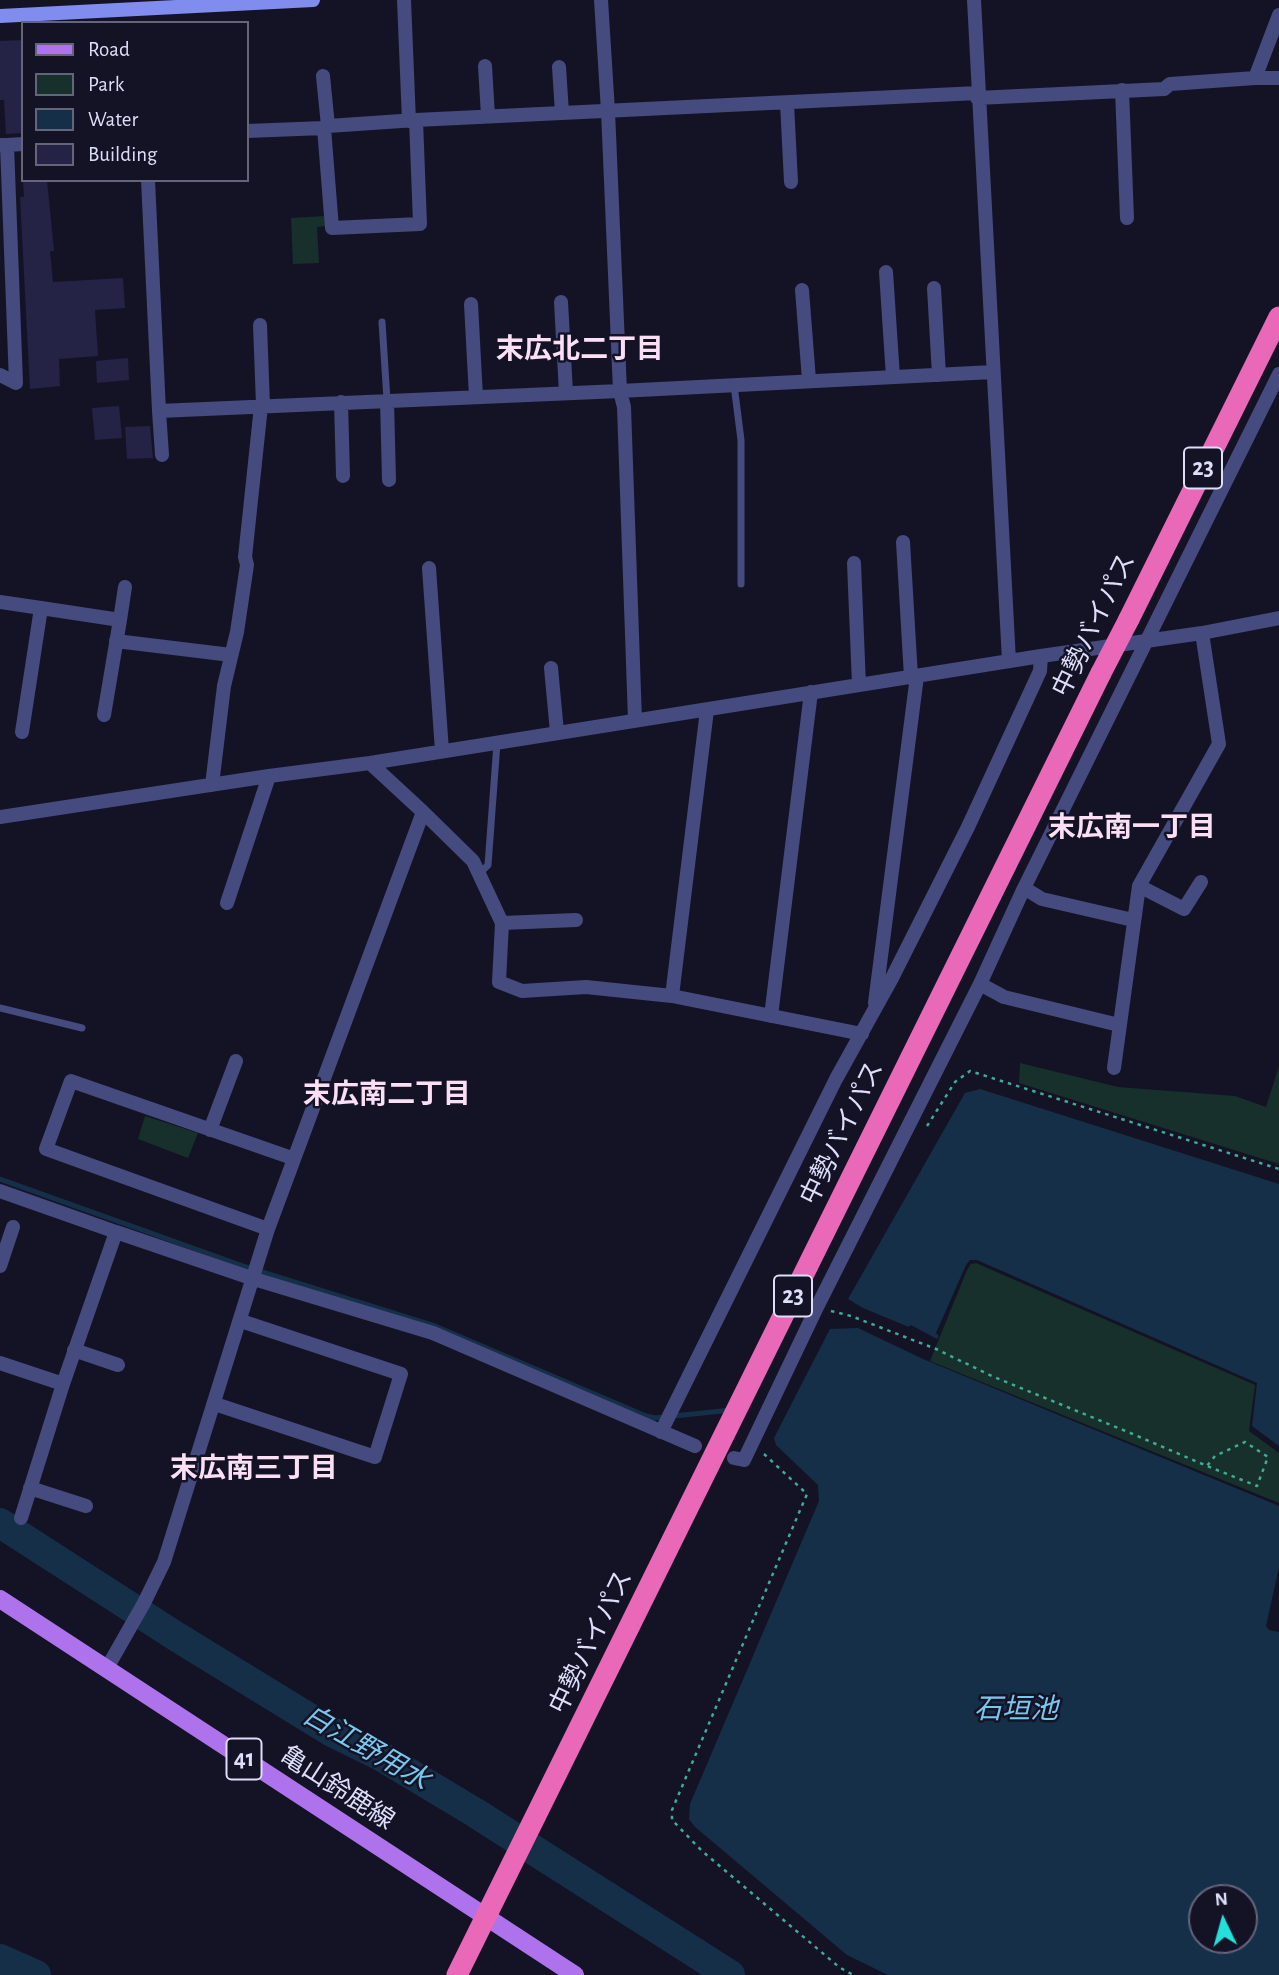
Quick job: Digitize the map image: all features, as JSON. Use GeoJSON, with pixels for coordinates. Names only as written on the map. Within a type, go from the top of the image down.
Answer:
{"type":"FeatureCollection","features":[{"type":"Feature","properties":{"kind":"highway","name":"中勢バイパス"},"geometry":{"type":"LineString","coordinates":[[457,1975],[1279,317]]}},
{"type":"Feature","properties":{"kind":"main road","name":"亀山鈴鹿線"},"geometry":{"type":"LineString","coordinates":[[0,1599],[575,1975]]}},
{"type":"Feature","properties":{"kind":"street"},"geometry":{"type":"LineString","coordinates":[[0,16],[139,16],[313,0]]}},
{"type":"Feature","properties":{"kind":"street"},"geometry":{"type":"LineString","coordinates":[[323,76],[332,228],[420,224],[404,0]]}},
{"type":"Feature","properties":{"kind":"street"},"geometry":{"type":"LineString","coordinates":[[601,0],[620,391],[624,407],[635,720]]}},
{"type":"Feature","properties":{"kind":"street"},"geometry":{"type":"LineString","coordinates":[[974,0],[1009,661]]}},
{"type":"Feature","properties":{"kind":"street"},"geometry":{"type":"LineString","coordinates":[[1255,78],[1279,15]]}},
{"type":"Feature","properties":{"kind":"street"},"geometry":{"type":"LineString","coordinates":[[485,66],[488,116]]}},
{"type":"Feature","properties":{"kind":"street"},"geometry":{"type":"LineString","coordinates":[[559,67],[562,113]]}},
{"type":"Feature","properties":{"kind":"street"},"geometry":{"type":"LineString","coordinates":[[248,131],[488,116],[1164,89],[1170,84],[1279,78]]}},
{"type":"Feature","properties":{"kind":"street"},"geometry":{"type":"LineString","coordinates":[[1122,90],[1127,218]]}},
{"type":"Feature","properties":{"kind":"street"},"geometry":{"type":"LineString","coordinates":[[787,103],[791,182]]}},
{"type":"Feature","properties":{"kind":"street"},"geometry":{"type":"LineString","coordinates":[[0,375],[16,383],[5,239],[3,145],[21,144]]}},
{"type":"Feature","properties":{"kind":"street"},"geometry":{"type":"LineString","coordinates":[[148,182],[162,455]]}},
{"type":"Feature","properties":{"kind":"street"},"geometry":{"type":"LineString","coordinates":[[886,272],[893,377]]}},
{"type":"Feature","properties":{"kind":"street"},"geometry":{"type":"LineString","coordinates":[[934,288],[939,375]]}},
{"type":"Feature","properties":{"kind":"street"},"geometry":{"type":"LineString","coordinates":[[802,290],[809,380]]}},
{"type":"Feature","properties":{"kind":"street"},"geometry":{"type":"LineString","coordinates":[[561,302],[566,393]]}},
{"type":"Feature","properties":{"kind":"street"},"geometry":{"type":"LineString","coordinates":[[471,304],[476,397]]}},
{"type":"Feature","properties":{"kind":"street"},"geometry":{"type":"LineString","coordinates":[[212,785],[224,686],[237,632],[247,565],[245,557],[248,520],[262,405],[260,326]]}},
{"type":"Feature","properties":{"kind":"street"},"geometry":{"type":"LineString","coordinates":[[159,411],[993,372]]}},
{"type":"Feature","properties":{"kind":"street"},"geometry":{"type":"LineString","coordinates":[[734,1458],[744,1460],[823,1294],[980,984],[1024,888],[1279,374]]}},
{"type":"Feature","properties":{"kind":"street"},"geometry":{"type":"LineString","coordinates":[[387,400],[389,480]]}},
{"type":"Feature","properties":{"kind":"street"},"geometry":{"type":"LineString","coordinates":[[341,402],[343,476]]}},
{"type":"Feature","properties":{"kind":"street"},"geometry":{"type":"LineString","coordinates":[[874,1012],[914,676],[903,542]]}},
{"type":"Feature","properties":{"kind":"street"},"geometry":{"type":"LineString","coordinates":[[854,563],[859,685]]}},
{"type":"Feature","properties":{"kind":"street"},"geometry":{"type":"LineString","coordinates":[[429,568],[442,751]]}},
{"type":"Feature","properties":{"kind":"street"},"geometry":{"type":"LineString","coordinates":[[104,715],[125,587]]}},
{"type":"Feature","properties":{"kind":"street"},"geometry":{"type":"LineString","coordinates":[[0,601],[120,620]]}},
{"type":"Feature","properties":{"kind":"street"},"geometry":{"type":"LineString","coordinates":[[22,732],[41,608]]}},
{"type":"Feature","properties":{"kind":"street"},"geometry":{"type":"LineString","coordinates":[[0,817],[370,763],[1041,656],[1202,633],[1279,618]]}},
{"type":"Feature","properties":{"kind":"street"},"geometry":{"type":"LineString","coordinates":[[1114,1068],[1139,886],[1219,744],[1202,633]]}},
{"type":"Feature","properties":{"kind":"street"},"geometry":{"type":"LineString","coordinates":[[117,641],[231,655]]}},
{"type":"Feature","properties":{"kind":"street"},"geometry":{"type":"LineString","coordinates":[[661,1432],[836,1079],[874,1012],[974,815],[1040,671],[1041,656]]}},
{"type":"Feature","properties":{"kind":"street"},"geometry":{"type":"LineString","coordinates":[[551,668],[556,732]]}},
{"type":"Feature","properties":{"kind":"street"},"geometry":{"type":"LineString","coordinates":[[771,1016],[811,692]]}},
{"type":"Feature","properties":{"kind":"street"},"geometry":{"type":"LineString","coordinates":[[672,996],[707,710]]}},
{"type":"Feature","properties":{"kind":"street"},"geometry":{"type":"LineString","coordinates":[[370,763],[473,862],[502,923],[499,982],[522,991],[586,987],[672,996],[862,1034]]}},
{"type":"Feature","properties":{"kind":"street"},"geometry":{"type":"LineString","coordinates":[[227,903],[269,776]]}},
{"type":"Feature","properties":{"kind":"street"},"geometry":{"type":"LineString","coordinates":[[107,1668],[164,1562],[292,1158],[423,812]]}},
{"type":"Feature","properties":{"kind":"street"},"geometry":{"type":"LineString","coordinates":[[1139,886],[1184,909],[1201,883]]}},
{"type":"Feature","properties":{"kind":"street"},"geometry":{"type":"LineString","coordinates":[[1024,888],[1042,899],[1133,920]]}},
{"type":"Feature","properties":{"kind":"street"},"geometry":{"type":"LineString","coordinates":[[502,923],[576,920]]}},
{"type":"Feature","properties":{"kind":"street"},"geometry":{"type":"LineString","coordinates":[[980,984],[1004,997],[1119,1025]]}},
{"type":"Feature","properties":{"kind":"street"},"geometry":{"type":"LineString","coordinates":[[210,1130],[236,1061]]}},
{"type":"Feature","properties":{"kind":"street"},"geometry":{"type":"LineString","coordinates":[[268,1229],[46,1149],[71,1081],[292,1158]]}},
{"type":"Feature","properties":{"kind":"street"},"geometry":{"type":"LineString","coordinates":[[0,1191],[254,1279],[433,1333],[695,1446]]}},
{"type":"Feature","properties":{"kind":"street"},"geometry":{"type":"LineString","coordinates":[[0,1266],[13,1227]]}},
{"type":"Feature","properties":{"kind":"street"},"geometry":{"type":"LineString","coordinates":[[20,1518],[62,1384],[116,1232]]}},
{"type":"Feature","properties":{"kind":"street"},"geometry":{"type":"LineString","coordinates":[[215,1404],[375,1457],[398,1386],[401,1374],[241,1321]]}},
{"type":"Feature","properties":{"kind":"street"},"geometry":{"type":"LineString","coordinates":[[74,1350],[118,1365]]}},
{"type":"Feature","properties":{"kind":"street"},"geometry":{"type":"LineString","coordinates":[[0,1363],[62,1384]]}},
{"type":"Feature","properties":{"kind":"street"},"geometry":{"type":"LineString","coordinates":[[30,1488],[86,1506]]}},
{"type":"Feature","properties":{"kind":"lane"},"geometry":{"type":"LineString","coordinates":[[382,322],[387,400]]}},
{"type":"Feature","properties":{"kind":"lane"},"geometry":{"type":"LineString","coordinates":[[734,385],[741,440],[741,584]]}},
{"type":"Feature","properties":{"kind":"lane"},"geometry":{"type":"LineString","coordinates":[[479,874],[488,865],[497,742]]}},
{"type":"Feature","properties":{"kind":"lane"},"geometry":{"type":"LineString","coordinates":[[0,1008],[82,1028]]}},
{"type":"Feature","properties":{"kind":"path"},"geometry":{"type":"LineString","coordinates":[[927,1127],[955,1082],[970,1071],[1279,1169]]}},
{"type":"Feature","properties":{"kind":"path"},"geometry":{"type":"LineString","coordinates":[[824,1310],[851,1315],[936,1349],[994,1377],[1207,1466],[1257,1486],[1268,1457],[1245,1442],[1215,1456],[1207,1466]]}},
{"type":"Feature","properties":{"kind":"path"},"geometry":{"type":"LineString","coordinates":[[763,1451],[807,1494],[672,1810],[672,1820],[702,1851],[839,1967],[853,1975]]}},
{"type":"Feature","properties":{"kind":"green space"},"geometry":{"type":"Polygon","coordinates":[[[325,216],[325,226],[317,227],[319,263],[293,264],[291,218],[325,216]]]}},
{"type":"Feature","properties":{"kind":"green space"},"geometry":{"type":"Polygon","coordinates":[[[1020,1063],[1118,1087],[1235,1096],[1266,1107],[1279,1066],[1279,1164],[1019,1083],[1020,1063]]]}},
{"type":"Feature","properties":{"kind":"green space"},"geometry":{"type":"Polygon","coordinates":[[[145,1116],[198,1133],[188,1158],[138,1139],[145,1116]]]}},
{"type":"Feature","properties":{"kind":"green space"},"geometry":{"type":"Polygon","coordinates":[[[976,1263],[1255,1385],[1249,1431],[1279,1453],[1279,1503],[930,1361],[967,1270],[971,1264],[976,1263]]]}},
{"type":"Feature","properties":{"kind":"water"},"geometry":{"type":"Polygon","coordinates":[[[980,1089],[1279,1184],[1279,1446],[1252,1426],[1257,1383],[977,1260],[970,1260],[966,1265],[936,1333],[939,1336],[937,1339],[911,1325],[909,1327],[848,1299],[965,1093],[980,1089]]]}},
{"type":"Feature","properties":{"kind":"water","name":"石垣池"},"geometry":{"type":"Polygon","coordinates":[[[858,1328],[923,1359],[1279,1506],[1279,1567],[1266,1626],[1269,1630],[1279,1632],[1279,1975],[888,1975],[847,1955],[694,1826],[689,1819],[690,1804],[819,1501],[818,1485],[776,1445],[774,1438],[830,1329],[858,1328]]]}},
{"type":"Feature","properties":{"kind":"building"},"geometry":{"type":"Polygon","coordinates":[[[21,40],[21,133],[6,134],[4,100],[0,100],[0,41],[21,40]]]}},
{"type":"Feature","properties":{"kind":"building"},"geometry":{"type":"Polygon","coordinates":[[[23,182],[47,182],[54,251],[50,251],[53,282],[123,278],[125,308],[95,310],[98,356],[59,359],[60,386],[30,389],[20,197],[24,197],[23,182]]]}},
{"type":"Feature","properties":{"kind":"building"},"geometry":{"type":"Polygon","coordinates":[[[128,358],[129,380],[97,383],[96,361],[128,358]]]}},
{"type":"Feature","properties":{"kind":"building"},"geometry":{"type":"Polygon","coordinates":[[[119,406],[122,438],[95,440],[92,408],[119,406]]]}},
{"type":"Feature","properties":{"kind":"building"},"geometry":{"type":"Polygon","coordinates":[[[150,426],[153,458],[127,459],[125,427],[150,426]]]}},
{"type":"Feature","properties":{"kind":"waterway"},"geometry":{"type":"LineString","coordinates":[[0,1179],[246,1267],[435,1326],[646,1416],[655,1418],[731,1410]]}},
{"type":"Feature","properties":{"kind":"waterway","name":"白江野用水"},"geometry":{"type":"LineString","coordinates":[[0,1523],[177,1637],[332,1732],[379,1755],[474,1812],[730,1975]]}},
{"type":"Feature","properties":{"kind":"waterway","name":"白江野用水"},"geometry":{"type":"LineString","coordinates":[[0,1959],[36,1975]]}},
{"type":"Feature","properties":{"kind":"district","name":"末広北二丁目"},"geometry":{"type":"Point","coordinates":[580,350]}},
{"type":"Feature","properties":{"kind":"district","name":"末広南一丁目"},"geometry":{"type":"Point","coordinates":[1132,828]}},
{"type":"Feature","properties":{"kind":"district","name":"末広南二丁目"},"geometry":{"type":"Point","coordinates":[387,1095]}},
{"type":"Feature","properties":{"kind":"district","name":"末広南三丁目"},"geometry":{"type":"Point","coordinates":[254,1469]}}]}
